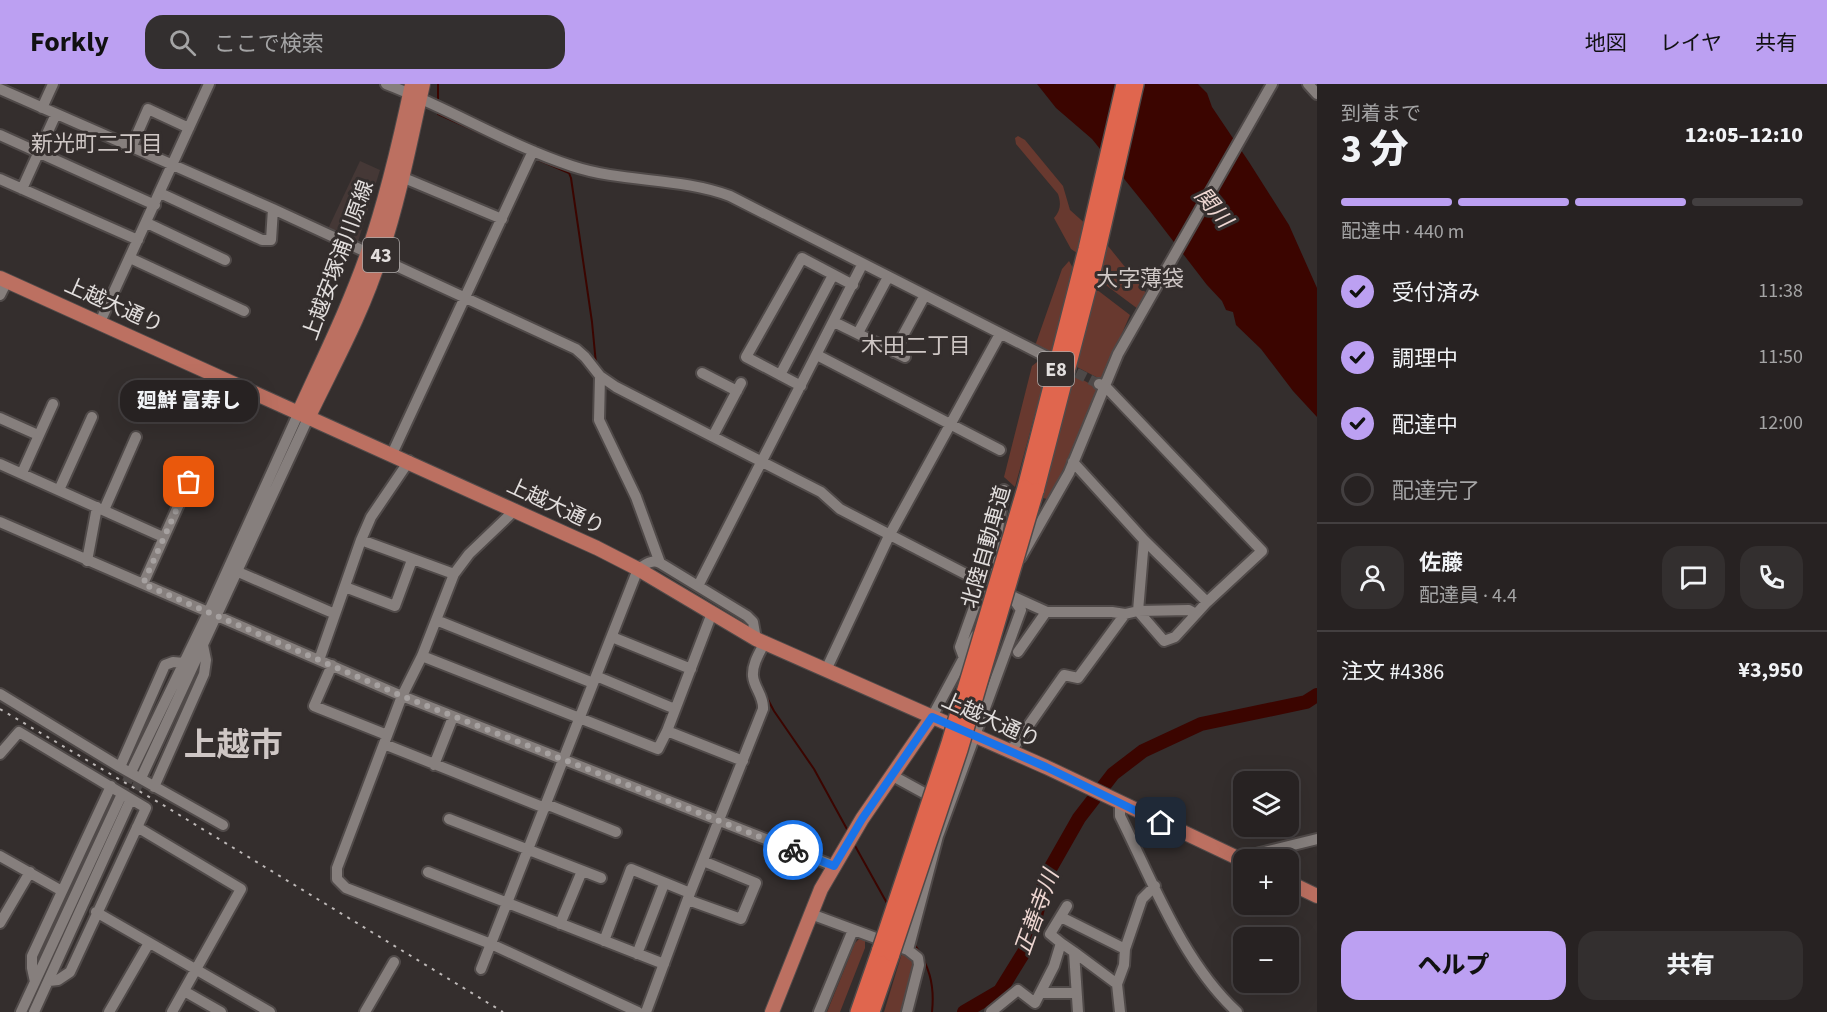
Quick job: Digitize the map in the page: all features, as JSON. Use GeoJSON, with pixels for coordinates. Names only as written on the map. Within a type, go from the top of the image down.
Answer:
{"type":"FeatureCollection","features":[{"type":"Feature","properties":{"kind":"highway","name":"北陸自動車道"},"geometry":{"type":"LineString","coordinates":[[1030,490],[1124,84]]}},
{"type":"Feature","properties":{"kind":"highway","name":"北陸自動車道"},"geometry":{"type":"LineString","coordinates":[[858,1012],[886,951],[963,739],[1030,490],[1095,263],[1136,84]]}},
{"type":"Feature","properties":{"kind":"highway","name":"北陸自動車道"},"geometry":{"type":"LineString","coordinates":[[872,1012],[886,951]]}},
{"type":"Feature","properties":{"kind":"main road","name":"上越安塚浦川原線"},"geometry":{"type":"LineString","coordinates":[[304,414],[340,323],[374,256],[404,178],[416,90]]}},
{"type":"Feature","properties":{"kind":"main road","name":"上越安塚浦川原線"},"geometry":{"type":"LineString","coordinates":[[374,256],[390,182],[416,90]]}},
{"type":"Feature","properties":{"kind":"main road","name":"上越大通り"},"geometry":{"type":"LineString","coordinates":[[3,279],[515,510],[638,569],[760,641],[1115,801]]}},
{"type":"Feature","properties":{"kind":"main road"},"geometry":{"type":"LineString","coordinates":[[772,1012],[811,914],[834,866],[862,819],[932,717]]}},
{"type":"Feature","properties":{"kind":"main road"},"geometry":{"type":"LineString","coordinates":[[1115,801],[1233,856]]}},
{"type":"Feature","properties":{"kind":"main road"},"geometry":{"type":"LineString","coordinates":[[1299,887],[1317,896]]}},
{"type":"Feature","properties":{"kind":"street"},"geometry":{"type":"LineString","coordinates":[[42,108],[53,84]]}},
{"type":"Feature","properties":{"kind":"street"},"geometry":{"type":"LineString","coordinates":[[100,322],[209,84]]}},
{"type":"Feature","properties":{"kind":"street"},"geometry":{"type":"LineString","coordinates":[[386,84],[416,90],[533,151],[573,166],[602,173],[696,186],[730,196],[1047,357]]}},
{"type":"Feature","properties":{"kind":"street"},"geometry":{"type":"LineString","coordinates":[[932,717],[1054,500],[1073,462],[1102,385],[1118,354],[1272,84]]}},
{"type":"Feature","properties":{"kind":"street"},"geometry":{"type":"LineString","coordinates":[[1308,84],[1317,94]]}},
{"type":"Feature","properties":{"kind":"street"},"geometry":{"type":"LineString","coordinates":[[0,89],[273,209],[576,349],[600,376],[821,492],[840,510],[889,536],[1046,612],[1125,614],[1138,611],[1189,610],[1196,614]]}},
{"type":"Feature","properties":{"kind":"street"},"geometry":{"type":"LineString","coordinates":[[131,148],[148,109],[189,128]]}},
{"type":"Feature","properties":{"kind":"street"},"geometry":{"type":"LineString","coordinates":[[22,189],[56,114]]}},
{"type":"Feature","properties":{"kind":"street"},"geometry":{"type":"LineString","coordinates":[[0,135],[155,205]]}},
{"type":"Feature","properties":{"kind":"street"},"geometry":{"type":"LineString","coordinates":[[392,454],[533,151]]}},
{"type":"Feature","properties":{"kind":"street"},"geometry":{"type":"LineString","coordinates":[[404,178],[502,219]]}},
{"type":"Feature","properties":{"kind":"street"},"geometry":{"type":"LineString","coordinates":[[0,179],[138,240]]}},
{"type":"Feature","properties":{"kind":"street"},"geometry":{"type":"LineString","coordinates":[[160,193],[262,240],[271,240],[273,209]]}},
{"type":"Feature","properties":{"kind":"street"},"geometry":{"type":"LineString","coordinates":[[147,223],[225,260]]}},
{"type":"Feature","properties":{"kind":"street"},"geometry":{"type":"LineString","coordinates":[[130,258],[244,311]]}},
{"type":"Feature","properties":{"kind":"street"},"geometry":{"type":"LineString","coordinates":[[801,386],[746,357],[802,258],[853,285]]}},
{"type":"Feature","properties":{"kind":"street"},"geometry":{"type":"LineString","coordinates":[[698,586],[862,265]]}},
{"type":"Feature","properties":{"kind":"street"},"geometry":{"type":"LineString","coordinates":[[780,375],[833,275]]}},
{"type":"Feature","properties":{"kind":"street"},"geometry":{"type":"LineString","coordinates":[[858,333],[888,277]]}},
{"type":"Feature","properties":{"kind":"street"},"geometry":{"type":"LineString","coordinates":[[0,295],[3,279]]}},
{"type":"Feature","properties":{"kind":"street"},"geometry":{"type":"LineString","coordinates":[[894,352],[925,295]]}},
{"type":"Feature","properties":{"kind":"street"},"geometry":{"type":"LineString","coordinates":[[834,322],[905,357]]}},
{"type":"Feature","properties":{"kind":"street"},"geometry":{"type":"LineString","coordinates":[[826,670],[889,536],[1000,334]]}},
{"type":"Feature","properties":{"kind":"street"},"geometry":{"type":"LineString","coordinates":[[817,355],[1000,450]]}},
{"type":"Feature","properties":{"kind":"street"},"geometry":{"type":"LineString","coordinates":[[702,373],[739,387],[713,436]]}},
{"type":"Feature","properties":{"kind":"street"},"geometry":{"type":"LineString","coordinates":[[600,376],[599,420],[636,498],[660,563]]}},
{"type":"Feature","properties":{"kind":"street"},"geometry":{"type":"LineString","coordinates":[[1102,385],[1262,551],[1207,602],[1175,637],[1164,641],[1138,611],[1144,540]]}},
{"type":"Feature","properties":{"kind":"street"},"geometry":{"type":"LineString","coordinates":[[22,473],[53,404]]}},
{"type":"Feature","properties":{"kind":"street"},"geometry":{"type":"LineString","coordinates":[[304,414],[212,615],[203,644],[137,773],[184,663],[212,615],[236,571],[304,414]]}},
{"type":"Feature","properties":{"kind":"street"},"geometry":{"type":"LineString","coordinates":[[59,490],[92,417]]}},
{"type":"Feature","properties":{"kind":"street"},"geometry":{"type":"LineString","coordinates":[[0,418],[38,435]]}},
{"type":"Feature","properties":{"kind":"street"},"geometry":{"type":"LineString","coordinates":[[87,561],[100,509],[136,437]]}},
{"type":"Feature","properties":{"kind":"street"},"geometry":{"type":"LineString","coordinates":[[319,660],[361,540],[371,518],[409,461]]}},
{"type":"Feature","properties":{"kind":"street"},"geometry":{"type":"LineString","coordinates":[[1073,462],[1144,540],[1207,602]]}},
{"type":"Feature","properties":{"kind":"street"},"geometry":{"type":"LineString","coordinates":[[0,464],[163,537]]}},
{"type":"Feature","properties":{"kind":"street"},"geometry":{"type":"LineString","coordinates":[[143,584],[197,464]]}},
{"type":"Feature","properties":{"kind":"street"},"geometry":{"type":"LineString","coordinates":[[964,658],[960,647],[995,549],[1005,490]]}},
{"type":"Feature","properties":{"kind":"street"},"geometry":{"type":"LineString","coordinates":[[515,510],[469,554],[454,574],[422,656],[402,696],[337,868],[337,879],[346,888],[491,944],[638,1012]]}},
{"type":"Feature","properties":{"kind":"street"},"geometry":{"type":"LineString","coordinates":[[0,522],[402,696],[834,866]]}},
{"type":"Feature","properties":{"kind":"street"},"geometry":{"type":"LineString","coordinates":[[361,540],[454,574]]}},
{"type":"Feature","properties":{"kind":"street"},"geometry":{"type":"LineString","coordinates":[[345,587],[396,606],[412,560]]}},
{"type":"Feature","properties":{"kind":"street"},"geometry":{"type":"LineString","coordinates":[[481,969],[638,569],[648,562],[655,561],[747,616],[753,622],[760,641],[753,676],[763,702],[763,709],[646,1012]]}},
{"type":"Feature","properties":{"kind":"street"},"geometry":{"type":"LineString","coordinates":[[236,571],[335,614]]}},
{"type":"Feature","properties":{"kind":"street"},"geometry":{"type":"LineString","coordinates":[[908,950],[938,836],[1021,610],[1012,597]]}},
{"type":"Feature","properties":{"kind":"street"},"geometry":{"type":"LineString","coordinates":[[1018,652],[1046,612]]}},
{"type":"Feature","properties":{"kind":"street"},"geometry":{"type":"LineString","coordinates":[[422,656],[658,749],[712,613]]}},
{"type":"Feature","properties":{"kind":"street"},"geometry":{"type":"LineString","coordinates":[[1010,752],[1064,675],[1078,678],[1125,614]]}},
{"type":"Feature","properties":{"kind":"street"},"geometry":{"type":"LineString","coordinates":[[436,620],[675,709]]}},
{"type":"Feature","properties":{"kind":"street"},"geometry":{"type":"LineString","coordinates":[[612,637],[691,669]]}},
{"type":"Feature","properties":{"kind":"street"},"geometry":{"type":"LineString","coordinates":[[154,787],[204,674],[206,660],[203,644]]}},
{"type":"Feature","properties":{"kind":"street"},"geometry":{"type":"LineString","coordinates":[[120,767],[165,665],[173,662],[184,663]]}},
{"type":"Feature","properties":{"kind":"street"},"geometry":{"type":"LineString","coordinates":[[332,665],[314,706],[434,765],[616,832]]}},
{"type":"Feature","properties":{"kind":"street"},"geometry":{"type":"LineString","coordinates":[[0,694],[154,787],[223,825]]}},
{"type":"Feature","properties":{"kind":"street"},"geometry":{"type":"LineString","coordinates":[[434,765],[453,717]]}},
{"type":"Feature","properties":{"kind":"street"},"geometry":{"type":"LineString","coordinates":[[667,731],[743,761]]}},
{"type":"Feature","properties":{"kind":"street"},"geometry":{"type":"LineString","coordinates":[[0,754],[20,732],[146,808],[70,972],[58,980],[49,981]]}},
{"type":"Feature","properties":{"kind":"street"},"geometry":{"type":"LineString","coordinates":[[893,776],[949,807]]}},
{"type":"Feature","properties":{"kind":"street"},"geometry":{"type":"LineString","coordinates":[[35,982],[32,956],[111,786]]}},
{"type":"Feature","properties":{"kind":"street"},"geometry":{"type":"LineString","coordinates":[[21,1012],[125,800],[34,1012]]}},
{"type":"Feature","properties":{"kind":"street"},"geometry":{"type":"LineString","coordinates":[[1115,801],[1120,816],[1183,943],[1215,990],[1237,1012]]}},
{"type":"Feature","properties":{"kind":"street"},"geometry":{"type":"LineString","coordinates":[[448,819],[601,878]]}},
{"type":"Feature","properties":{"kind":"street"},"geometry":{"type":"LineString","coordinates":[[137,827],[241,889],[172,1012]]}},
{"type":"Feature","properties":{"kind":"street"},"geometry":{"type":"LineString","coordinates":[[1277,849],[1317,839]]}},
{"type":"Feature","properties":{"kind":"street"},"geometry":{"type":"LineString","coordinates":[[0,856],[62,891]]}},
{"type":"Feature","properties":{"kind":"street"},"geometry":{"type":"LineString","coordinates":[[604,941],[631,869],[741,920],[756,883],[703,861]]}},
{"type":"Feature","properties":{"kind":"street"},"geometry":{"type":"LineString","coordinates":[[560,924],[582,871]]}},
{"type":"Feature","properties":{"kind":"street"},"geometry":{"type":"LineString","coordinates":[[0,923],[30,872]]}},
{"type":"Feature","properties":{"kind":"street"},"geometry":{"type":"LineString","coordinates":[[428,872],[664,964]]}},
{"type":"Feature","properties":{"kind":"street"},"geometry":{"type":"LineString","coordinates":[[637,954],[664,884]]}},
{"type":"Feature","properties":{"kind":"street"},"geometry":{"type":"LineString","coordinates":[[1120,1012],[1117,984],[1124,965],[1125,949],[1142,899],[1155,886]]}},
{"type":"Feature","properties":{"kind":"street"},"geometry":{"type":"LineString","coordinates":[[1066,906],[1050,934],[1117,984]]}},
{"type":"Feature","properties":{"kind":"street"},"geometry":{"type":"LineString","coordinates":[[96,912],[270,1012]]}},
{"type":"Feature","properties":{"kind":"street"},"geometry":{"type":"LineString","coordinates":[[811,914],[908,950],[918,958],[920,964],[907,1012]]}},
{"type":"Feature","properties":{"kind":"street"},"geometry":{"type":"LineString","coordinates":[[1060,918],[1125,949]]}},
{"type":"Feature","properties":{"kind":"street"},"geometry":{"type":"LineString","coordinates":[[819,1012],[853,930]]}},
{"type":"Feature","properties":{"kind":"street"},"geometry":{"type":"LineString","coordinates":[[109,1012],[149,943]]}},
{"type":"Feature","properties":{"kind":"street"},"geometry":{"type":"LineString","coordinates":[[991,1012],[1018,990],[1035,1003],[1054,966],[1061,943]]}},
{"type":"Feature","properties":{"kind":"street"},"geometry":{"type":"LineString","coordinates":[[1074,952],[1078,1012]]}},
{"type":"Feature","properties":{"kind":"street"},"geometry":{"type":"LineString","coordinates":[[365,1012],[394,962]]}},
{"type":"Feature","properties":{"kind":"street"},"geometry":{"type":"LineString","coordinates":[[184,991],[221,1012]]}},
{"type":"Feature","properties":{"kind":"street"},"geometry":{"type":"LineString","coordinates":[[1040,993],[1076,993]]}},
{"type":"Feature","properties":{"kind":"shaded area"},"geometry":{"type":"Polygon","coordinates":[[[1018,136],[1025,140],[1063,186],[1070,210],[1089,227],[1080,255],[1071,249],[1054,218],[1060,206],[1058,194],[1016,144],[1015,138],[1018,136]]]}},
{"type":"Feature","properties":{"kind":"shaded area"},"geometry":{"type":"Polygon","coordinates":[[[360,161],[380,170],[357,245],[327,231],[360,161]]]}},
{"type":"Feature","properties":{"kind":"shaded area"},"geometry":{"type":"Polygon","coordinates":[[[1104,241],[1146,293],[1138,309],[1095,277],[1104,241]]]}},
{"type":"Feature","properties":{"kind":"shaded area"},"geometry":{"type":"Polygon","coordinates":[[[1069,261],[1073,268],[1051,354],[1035,346],[1062,269],[1069,261]]]}},
{"type":"Feature","properties":{"kind":"shaded area"},"geometry":{"type":"Polygon","coordinates":[[[1096,289],[1130,315],[1103,377],[1100,379],[1075,366],[1096,289]]]}},
{"type":"Feature","properties":{"kind":"shaded area"},"geometry":{"type":"Polygon","coordinates":[[[1041,359],[1049,363],[1015,487],[1004,477],[1032,366],[1041,359]]]}},
{"type":"Feature","properties":{"kind":"shaded area"},"geometry":{"type":"Polygon","coordinates":[[[1072,374],[1094,386],[1098,392],[1051,495],[1047,499],[1039,497],[1072,374]]]}},
{"type":"Feature","properties":{"kind":"shaded area"},"geometry":{"type":"Polygon","coordinates":[[[859,939],[865,940],[865,948],[840,1012],[827,1012],[855,943],[859,939]]]}},
{"type":"Feature","properties":{"kind":"shaded area"},"geometry":{"type":"Polygon","coordinates":[[[902,953],[911,957],[914,965],[909,993],[903,1012],[884,1012],[902,953]]]}},
{"type":"Feature","properties":{"kind":"water","name":"関川"},"geometry":{"type":"Polygon","coordinates":[[[1037,84],[1198,84],[1207,93],[1212,107],[1289,225],[1317,288],[1317,417],[1293,391],[1261,349],[1236,325],[1233,312],[1226,310],[1222,301],[1092,139],[1056,108],[1037,84]]]}},
{"type":"Feature","properties":{"kind":"waterway"},"geometry":{"type":"LineString","coordinates":[[438,84],[438,103]]}},
{"type":"Feature","properties":{"kind":"waterway"},"geometry":{"type":"LineString","coordinates":[[438,112],[438,114],[526,154]]}},
{"type":"Feature","properties":{"kind":"waterway"},"geometry":{"type":"LineString","coordinates":[[534,158],[569,173],[571,178],[596,364]]}},
{"type":"Feature","properties":{"kind":"waterway"},"geometry":{"type":"LineString","coordinates":[[758,671],[766,651]]}},
{"type":"Feature","properties":{"kind":"waterway"},"geometry":{"type":"LineString","coordinates":[[764,692],[774,711],[814,769],[848,831]]}},
{"type":"Feature","properties":{"kind":"waterway","name":"正善寺川"},"geometry":{"type":"LineString","coordinates":[[964,1012],[1000,991],[1029,944],[1046,876],[1079,818],[1113,774],[1143,751],[1201,724],[1306,702],[1317,695]]}},
{"type":"Feature","properties":{"kind":"waterway"},"geometry":{"type":"LineString","coordinates":[[854,844],[888,905]]}},
{"type":"Feature","properties":{"kind":"waterway"},"geometry":{"type":"LineString","coordinates":[[913,942],[930,975],[933,992],[932,1012]]}},
{"type":"Feature","properties":{"kind":"tunnel"},"geometry":{"type":"LineString","coordinates":[[1063,366],[1099,384]]}},
{"type":"Feature","properties":{"kind":"tunnel"},"geometry":{"type":"LineString","coordinates":[[121,796],[132,770]]}},
{"type":"Feature","properties":{"kind":"tunnel"},"geometry":{"type":"LineString","coordinates":[[129,803],[142,776]]}},
{"type":"Feature","properties":{"kind":"railway"},"geometry":{"type":"LineString","coordinates":[[0,709],[168,808],[503,1012]]}},
{"type":"Feature","properties":{"kind":"way so far"},"geometry":{"type":"LineString","coordinates":[[189,482],[143,584],[402,696],[793,850]]}},
{"type":"Feature","properties":{"kind":"place","name":"廻鮮 富寿し"},"geometry":{"type":"Point","coordinates":[189,482]}},
{"type":"Feature","properties":{"kind":"district","name":"新光町二丁目"},"geometry":{"type":"Point","coordinates":[97,143]}},
{"type":"Feature","properties":{"kind":"district","name":"大字薄袋"},"geometry":{"type":"Point","coordinates":[1140,278]}},
{"type":"Feature","properties":{"kind":"district","name":"木田二丁目"},"geometry":{"type":"Point","coordinates":[916,345]}},
{"type":"Feature","properties":{"kind":"district","name":"上越市"},"geometry":{"type":"Point","coordinates":[233,744]}},
{"type":"Feature","properties":{"kind":"route"},"geometry":{"type":"LineString","coordinates":[[793,850],[834,866],[862,819],[932,717],[1046,767],[1161,823]]}}]}
